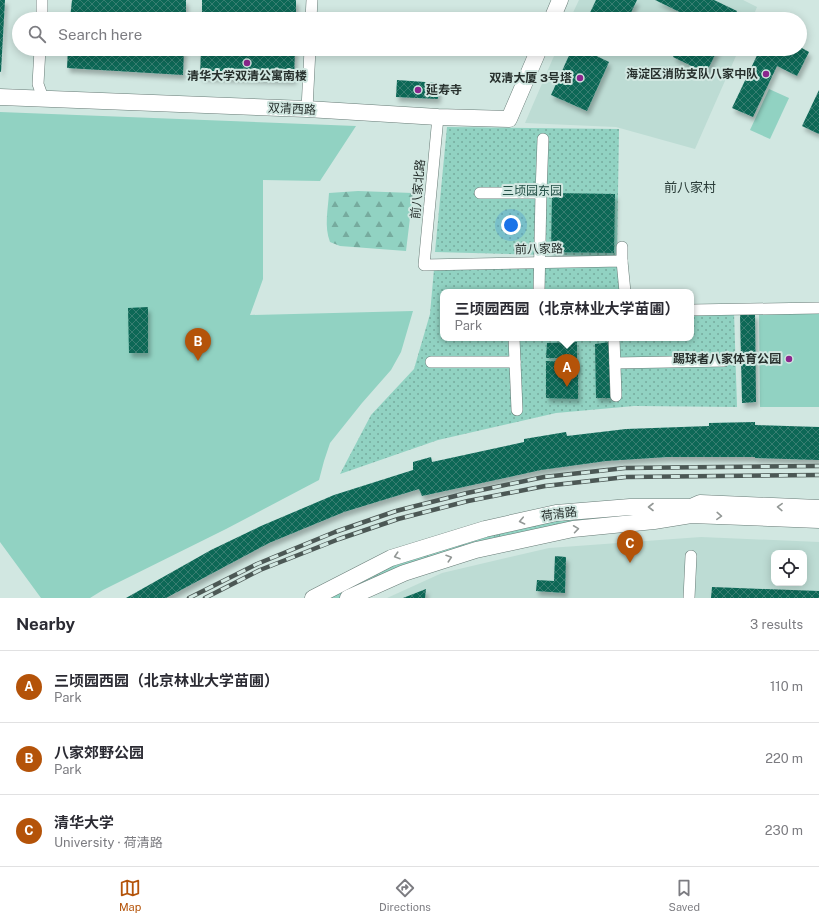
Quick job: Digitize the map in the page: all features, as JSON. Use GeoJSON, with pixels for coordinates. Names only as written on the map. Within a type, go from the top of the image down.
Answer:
{"type":"FeatureCollection","features":[{"type":"Feature","properties":{"kind":"main road"},"geometry":{"type":"LineString","coordinates":[[555,12],[560,0]]}},
{"type":"Feature","properties":{"kind":"main road","name":"双清西路"},"geometry":{"type":"LineString","coordinates":[[0,97],[307,109],[438,117],[509,119],[536,56]]}},
{"type":"Feature","properties":{"kind":"main road","name":"荷清路"},"geometry":{"type":"LineString","coordinates":[[313,598],[391,558],[485,529],[556,513],[630,507],[691,508],[700,504],[819,508]]}},
{"type":"Feature","properties":{"kind":"main road","name":"荷清路"},"geometry":{"type":"LineString","coordinates":[[348,598],[404,573],[476,550],[572,529],[654,521],[691,515],[819,520]]}},
{"type":"Feature","properties":{"kind":"street"},"geometry":{"type":"LineString","coordinates":[[42,0],[42,12]]}},
{"type":"Feature","properties":{"kind":"street"},"geometry":{"type":"LineString","coordinates":[[311,12],[312,0]]}},
{"type":"Feature","properties":{"kind":"street"},"geometry":{"type":"LineString","coordinates":[[40,56],[38,84],[43,98]]}},
{"type":"Feature","properties":{"kind":"street"},"geometry":{"type":"LineString","coordinates":[[307,109],[310,56]]}},
{"type":"Feature","properties":{"kind":"street","name":"前八家北路"},"geometry":{"type":"LineString","coordinates":[[424,264],[438,117]]}},
{"type":"Feature","properties":{"kind":"street"},"geometry":{"type":"LineString","coordinates":[[539,289],[543,139]]}},
{"type":"Feature","properties":{"kind":"street"},"geometry":{"type":"LineString","coordinates":[[480,193],[541,193]]}},
{"type":"Feature","properties":{"kind":"street"},"geometry":{"type":"LineString","coordinates":[[622,247],[625,289]]}},
{"type":"Feature","properties":{"kind":"street","name":"前八家路"},"geometry":{"type":"LineString","coordinates":[[424,264],[622,261]]}},
{"type":"Feature","properties":{"kind":"street"},"geometry":{"type":"LineString","coordinates":[[694,310],[819,308]]}},
{"type":"Feature","properties":{"kind":"street"},"geometry":{"type":"LineString","coordinates":[[514,341],[517,410]]}},
{"type":"Feature","properties":{"kind":"street"},"geometry":{"type":"LineString","coordinates":[[614,341],[616,396]]}},
{"type":"Feature","properties":{"kind":"street"},"geometry":{"type":"LineString","coordinates":[[615,363],[724,361]]}},
{"type":"Feature","properties":{"kind":"street"},"geometry":{"type":"LineString","coordinates":[[431,362],[515,362]]}},
{"type":"Feature","properties":{"kind":"street"},"geometry":{"type":"LineString","coordinates":[[689,598],[691,556]]}},
{"type":"Feature","properties":{"kind":"shaded area"},"geometry":{"type":"Polygon","coordinates":[[[579,0],[743,0],[757,7],[755,12],[573,12],[579,0]]]}},
{"type":"Feature","properties":{"kind":"shaded area"},"geometry":{"type":"Polygon","coordinates":[[[554,56],[736,56],[695,149],[616,127],[525,123],[554,56]]]}},
{"type":"Feature","properties":{"kind":"shaded area"},"geometry":{"type":"Polygon","coordinates":[[[701,537],[819,542],[819,598],[387,598],[442,573],[549,548],[701,537]]]}},
{"type":"Feature","properties":{"kind":"green space"},"geometry":{"type":"Polygon","coordinates":[[[769,89],[789,98],[770,139],[750,130],[769,89]]]}},
{"type":"Feature","properties":{"kind":"green space"},"geometry":{"type":"Polygon","coordinates":[[[0,112],[356,126],[320,181],[263,180],[263,279],[250,315],[413,311],[401,352],[391,370],[330,443],[319,480],[90,598],[41,598],[0,542],[0,112]]]}},
{"type":"Feature","properties":{"kind":"green space","name":"三顷园东园"},"geometry":{"type":"Polygon","coordinates":[[[447,127],[619,129],[617,257],[435,252],[447,127]]]}},
{"type":"Feature","properties":{"kind":"green space"},"geometry":{"type":"Polygon","coordinates":[[[358,191],[413,193],[406,251],[340,246],[330,242],[327,230],[329,193],[358,191]]]}},
{"type":"Feature","properties":{"kind":"green space"},"geometry":{"type":"Polygon","coordinates":[[[620,265],[622,289],[440,289],[440,341],[694,341],[694,312],[734,312],[737,407],[634,406],[556,413],[438,440],[340,474],[371,415],[414,369],[430,314],[434,269],[620,265]]]}},
{"type":"Feature","properties":{"kind":"green space","name":"踢球者八家体育公园"},"geometry":{"type":"Polygon","coordinates":[[[759,312],[819,312],[819,407],[760,407],[759,312]]]}},
{"type":"Feature","properties":{"kind":"green space"},"geometry":{"type":"Polygon","coordinates":[[[644,514],[551,531],[344,598],[327,598],[388,565],[433,549],[565,517],[644,514]]]}},
{"type":"Feature","properties":{"kind":"building"},"geometry":{"type":"Polygon","coordinates":[[[0,0],[5,0],[1,72],[0,72],[0,0]]]}},
{"type":"Feature","properties":{"kind":"building"},"geometry":{"type":"Polygon","coordinates":[[[72,0],[186,0],[186,12],[71,12],[72,0]]]}},
{"type":"Feature","properties":{"kind":"building"},"geometry":{"type":"Polygon","coordinates":[[[202,0],[296,0],[296,12],[202,12],[202,0]]]}},
{"type":"Feature","properties":{"kind":"building"},"geometry":{"type":"Polygon","coordinates":[[[596,0],[637,0],[631,12],[590,12],[596,0]]]}},
{"type":"Feature","properties":{"kind":"building"},"geometry":{"type":"Polygon","coordinates":[[[655,0],[714,0],[737,11],[736,12],[680,12],[655,0]]]}},
{"type":"Feature","properties":{"kind":"building"},"geometry":{"type":"Polygon","coordinates":[[[68,56],[184,56],[183,75],[67,68],[68,56]]]}},
{"type":"Feature","properties":{"kind":"building","name":"清华大学双清公寓南楼"},"geometry":{"type":"Polygon","coordinates":[[[201,56],[295,56],[294,80],[200,77],[201,56]]]}},
{"type":"Feature","properties":{"kind":"building","name":"双清大厦 3号塔"},"geometry":{"type":"Polygon","coordinates":[[[569,56],[597,56],[609,62],[587,111],[551,95],[569,56]]]}},
{"type":"Feature","properties":{"kind":"building"},"geometry":{"type":"Polygon","coordinates":[[[674,56],[714,56],[706,73],[674,56]]]}},
{"type":"Feature","properties":{"kind":"building"},"geometry":{"type":"Polygon","coordinates":[[[757,56],[807,56],[797,76],[777,66],[753,117],[732,108],[757,56]]]}},
{"type":"Feature","properties":{"kind":"building","name":"延寿寺"},"geometry":{"type":"Polygon","coordinates":[[[397,80],[439,83],[438,99],[396,97],[397,80]]]}},
{"type":"Feature","properties":{"kind":"building"},"geometry":{"type":"Polygon","coordinates":[[[819,90],[819,134],[802,126],[819,90]]]}},
{"type":"Feature","properties":{"kind":"building"},"geometry":{"type":"Polygon","coordinates":[[[552,193],[615,194],[614,253],[551,252],[552,193]]]}},
{"type":"Feature","properties":{"kind":"building"},"geometry":{"type":"Polygon","coordinates":[[[148,307],[148,353],[129,353],[128,308],[148,307]]]}},
{"type":"Feature","properties":{"kind":"building"},"geometry":{"type":"Polygon","coordinates":[[[740,314],[755,314],[756,402],[742,403],[740,314]]]}},
{"type":"Feature","properties":{"kind":"building"},"geometry":{"type":"Polygon","coordinates":[[[577,342],[577,358],[546,358],[547,343],[577,342]]]}},
{"type":"Feature","properties":{"kind":"building"},"geometry":{"type":"Polygon","coordinates":[[[610,342],[612,398],[596,398],[595,344],[610,342]]]}},
{"type":"Feature","properties":{"kind":"building"},"geometry":{"type":"Polygon","coordinates":[[[546,361],[578,362],[578,399],[546,398],[546,361]]]}},
{"type":"Feature","properties":{"kind":"building"},"geometry":{"type":"Polygon","coordinates":[[[755,422],[755,425],[819,427],[819,460],[755,457],[667,457],[606,461],[541,470],[422,496],[419,489],[344,512],[269,543],[166,598],[126,598],[211,550],[261,526],[334,495],[413,470],[413,462],[431,457],[432,462],[524,442],[524,439],[566,432],[567,436],[626,429],[709,426],[709,423],[755,422]]]}},
{"type":"Feature","properties":{"kind":"building"},"geometry":{"type":"Polygon","coordinates":[[[555,556],[566,557],[565,593],[536,591],[537,580],[554,581],[555,556]]]}},
{"type":"Feature","properties":{"kind":"building"},"geometry":{"type":"Polygon","coordinates":[[[712,587],[819,591],[819,598],[711,598],[712,587]]]}},
{"type":"Feature","properties":{"kind":"building"},"geometry":{"type":"Polygon","coordinates":[[[426,589],[425,598],[403,598],[426,589]]]}},
{"type":"Feature","properties":{"kind":"railway"},"geometry":{"type":"LineString","coordinates":[[189,598],[257,564],[335,532],[396,511],[467,493],[544,477],[625,468],[819,466]]}},
{"type":"Feature","properties":{"kind":"railway"},"geometry":{"type":"LineString","coordinates":[[205,598],[260,570],[339,539],[398,519],[468,501],[545,486],[626,477],[819,475]]}},
{"type":"Feature","properties":{"kind":"place","name":"清华大学双清公寓南楼"},"geometry":{"type":"Point","coordinates":[247,63]}},
{"type":"Feature","properties":{"kind":"place","name":"海淀区消防支队八家中队"},"geometry":{"type":"Point","coordinates":[766,74]}},
{"type":"Feature","properties":{"kind":"place","name":"双清大厦 3号塔"},"geometry":{"type":"Point","coordinates":[580,78]}},
{"type":"Feature","properties":{"kind":"place","name":"延寿寺"},"geometry":{"type":"Point","coordinates":[418,90]}},
{"type":"Feature","properties":{"kind":"place","name":"踢球者八家体育公园"},"geometry":{"type":"Point","coordinates":[789,359]}},
{"type":"Feature","properties":{"kind":"place","name":"八家郊野公园"},"geometry":{"type":"Point","coordinates":[198,361]}},
{"type":"Feature","properties":{"kind":"place","name":"三顷园西园（北京林业大学苗圃）"},"geometry":{"type":"Point","coordinates":[567,387]}},
{"type":"Feature","properties":{"kind":"place","name":"清华大学"},"geometry":{"type":"Point","coordinates":[630,563]}},
{"type":"Feature","properties":{"kind":"district","name":"前八家村"},"geometry":{"type":"Point","coordinates":[690,187]}}]}
